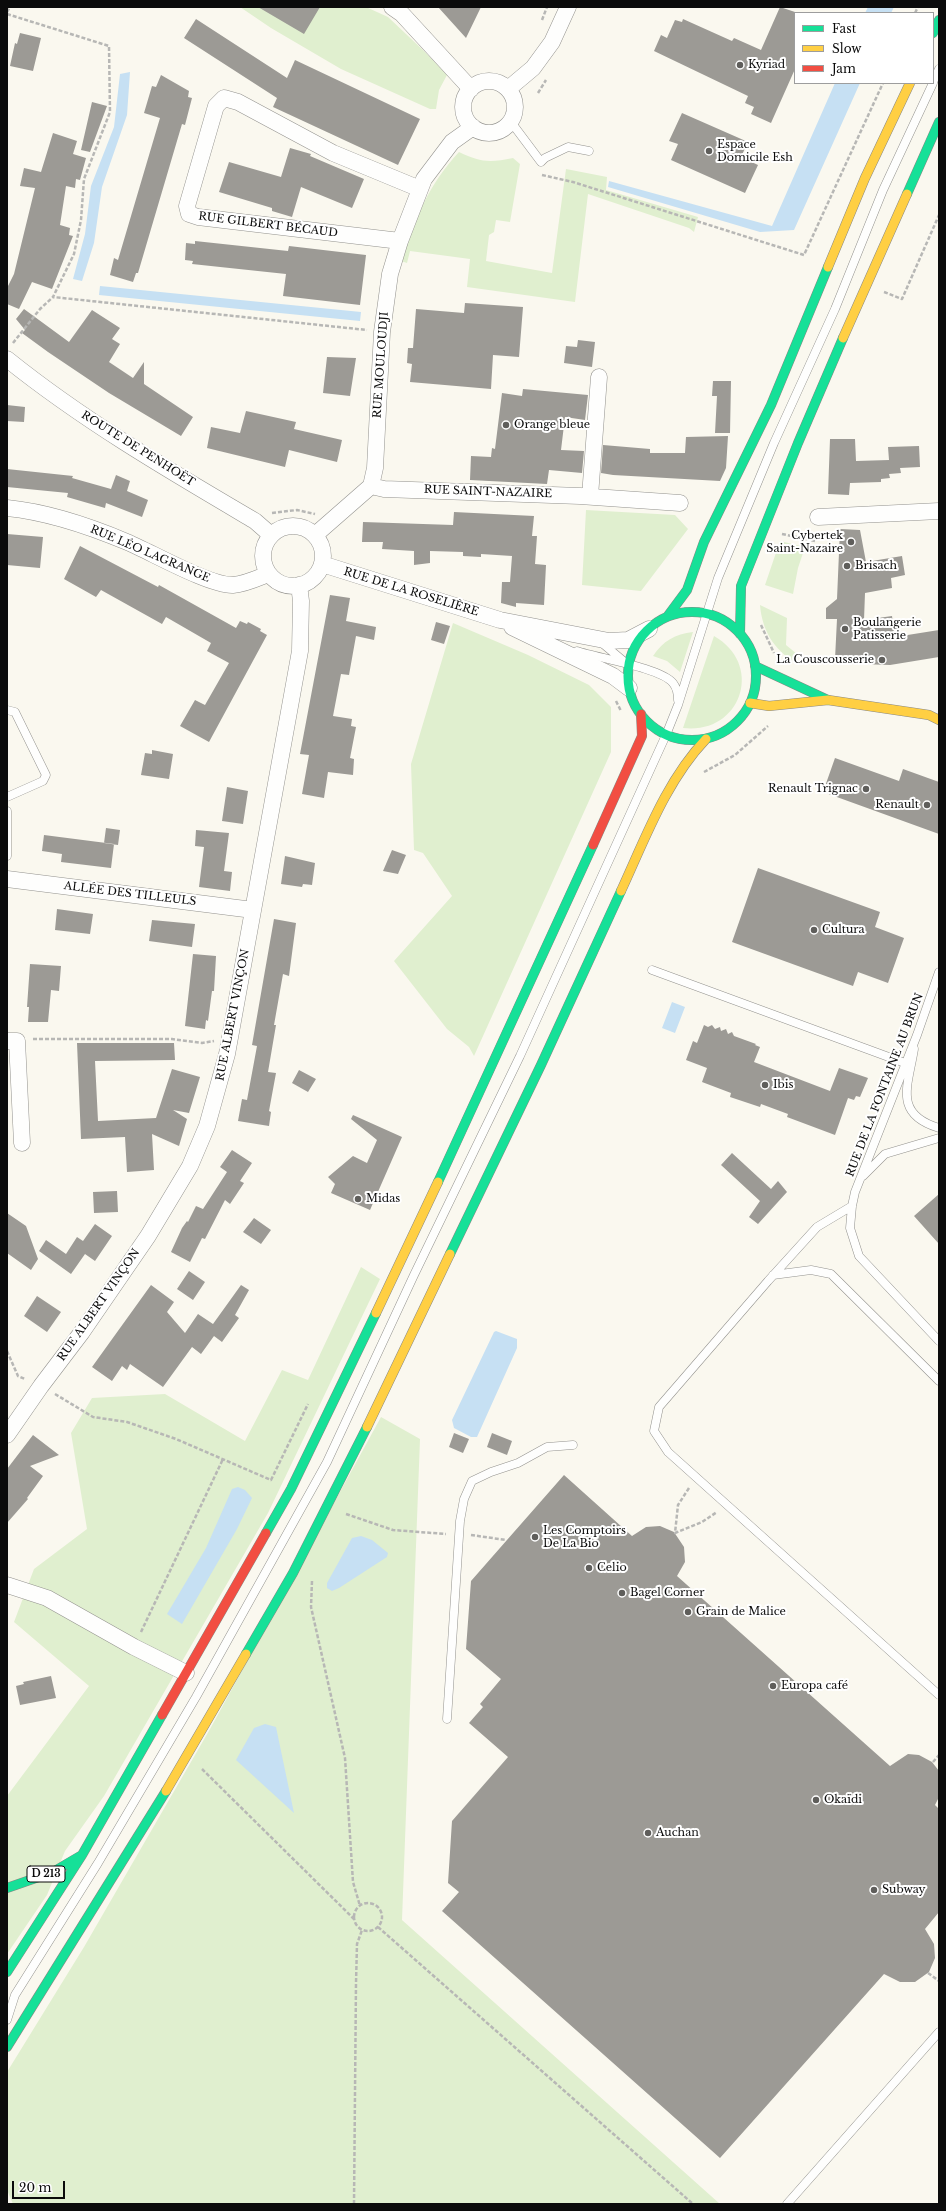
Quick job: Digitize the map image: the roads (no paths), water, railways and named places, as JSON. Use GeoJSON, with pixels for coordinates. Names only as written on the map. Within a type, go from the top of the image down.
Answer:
{"type":"FeatureCollection","features":[{"type":"Feature","properties":{"kind":"main road"},"geometry":{"type":"LineString","coordinates":[[934,31],[939,20]]}},
{"type":"Feature","properties":{"kind":"main road"},"geometry":{"type":"LineString","coordinates":[[667,617],[688,612],[708,614],[726,622],[740,634],[752,654],[755,666],[756,685],[750,704],[742,716],[732,726],[720,734],[706,739],[679,739],[666,735],[652,726],[633,702],[629,688],[629,666],[636,645],[649,629],[667,617],[680,602],[687,590],[704,542],[771,405],[865,178],[910,84]]}},
{"type":"Feature","properties":{"kind":"main road"},"geometry":{"type":"LineString","coordinates":[[740,634],[741,586],[798,443],[939,122]]}},
{"type":"Feature","properties":{"kind":"main road"},"geometry":{"type":"LineString","coordinates":[[755,666],[790,682],[810,689],[828,700]]}},
{"type":"Feature","properties":{"kind":"main road"},"geometry":{"type":"LineString","coordinates":[[750,704],[769,706],[793,705],[828,700],[929,715],[939,720]]}},
{"type":"Feature","properties":{"kind":"main road"},"geometry":{"type":"LineString","coordinates":[[929,715],[939,713]]}},
{"type":"Feature","properties":{"kind":"main road"},"geometry":{"type":"LineString","coordinates":[[7,1972],[82,1854],[291,1489],[430,1200],[626,773],[642,736],[641,714]]}},
{"type":"Feature","properties":{"kind":"main road"},"geometry":{"type":"LineString","coordinates":[[7,2047],[146,1825],[293,1573],[348,1466],[541,1065],[656,814],[689,757],[706,739]]}},
{"type":"Feature","properties":{"kind":"main road","name":"D 213"},"geometry":{"type":"LineString","coordinates":[[7,1888],[53,1872],[82,1854]]}},
{"type":"Feature","properties":{"kind":"street"},"geometry":{"type":"LineString","coordinates":[[392,7],[402,14],[471,89]]}},
{"type":"Feature","properties":{"kind":"street"},"geometry":{"type":"LineString","coordinates":[[508,89],[533,68],[552,42],[568,7]]}},
{"type":"Feature","properties":{"kind":"street"},"geometry":{"type":"LineString","coordinates":[[490,81],[502,84],[508,89],[515,105],[511,122],[497,132],[489,133],[473,127],[467,121],[464,104],[471,89],[478,84],[490,81]]}},
{"type":"Feature","properties":{"kind":"street","name":"RUE GILBERT BÉCAUD"},"geometry":{"type":"LineString","coordinates":[[400,240],[198,218],[188,214],[187,206],[216,106],[224,98],[238,102],[333,153],[420,189]]}},
{"type":"Feature","properties":{"kind":"street","name":"RUE MOULOUDJI"},"geometry":{"type":"LineString","coordinates":[[371,486],[375,468],[382,332],[390,274],[400,240],[424,179],[452,142],[473,127]]}},
{"type":"Feature","properties":{"kind":"street","name":"ROUTE DE PENHOËT"},"geometry":{"type":"LineString","coordinates":[[8,354],[30,377],[133,449],[256,521],[271,535]]}},
{"type":"Feature","properties":{"kind":"street"},"geometry":{"type":"LineString","coordinates":[[590,496],[599,377]]}},
{"type":"Feature","properties":{"kind":"street"},"geometry":{"type":"LineString","coordinates":[[315,536],[371,486]]}},
{"type":"Feature","properties":{"kind":"street","name":"RUE SAINT-NAZAIRE"},"geometry":{"type":"LineString","coordinates":[[371,486],[384,489],[590,496],[680,503]]}},
{"type":"Feature","properties":{"kind":"street","name":"RUE LÉO LAGRANGE"},"geometry":{"type":"LineString","coordinates":[[7,508],[54,517],[79,524],[126,542],[213,581],[233,584],[268,574]]}},
{"type":"Feature","properties":{"kind":"street"},"geometry":{"type":"LineString","coordinates":[[818,517],[939,511]]}},
{"type":"Feature","properties":{"kind":"street"},"geometry":{"type":"LineString","coordinates":[[298,526],[308,530],[315,536],[322,549],[322,564],[313,578],[299,585],[282,584],[268,574],[262,558],[266,542],[271,535],[279,529],[298,526]]}},
{"type":"Feature","properties":{"kind":"street","name":"RUE DE LA ROSELIÈRE"},"geometry":{"type":"LineString","coordinates":[[322,564],[500,620],[595,639],[628,640],[649,629]]}},
{"type":"Feature","properties":{"kind":"street","name":"RUE ALBERT VINÇON"},"geometry":{"type":"LineString","coordinates":[[7,1435],[41,1386],[82,1332],[148,1236],[190,1166],[218,1092],[230,1039],[300,651],[301,601],[299,585]]}},
{"type":"Feature","properties":{"kind":"street","name":"RUE DE LA ROSELIÈRE"},"geometry":{"type":"LineString","coordinates":[[500,620],[603,671],[629,688]]}},
{"type":"Feature","properties":{"kind":"street","name":"ALLÉE DES TILLEULS"},"geometry":{"type":"LineString","coordinates":[[7,879],[253,910]]}},
{"type":"Feature","properties":{"kind":"street"},"geometry":{"type":"LineString","coordinates":[[12,1041],[22,1143]]}},
{"type":"Feature","properties":{"kind":"street"},"geometry":{"type":"LineString","coordinates":[[7,1585],[47,1598],[134,1647],[186,1673]]}},
{"type":"Feature","properties":{"kind":"lane"},"geometry":{"type":"LineString","coordinates":[[934,81],[939,69]]}},
{"type":"Feature","properties":{"kind":"lane"},"geometry":{"type":"LineString","coordinates":[[7,2020],[11,1997],[98,1863],[196,1697],[327,1462],[410,1282],[520,1056],[666,735],[678,705],[708,614],[718,578],[774,443],[835,309],[883,190],[933,84]]}},
{"type":"Feature","properties":{"kind":"lane"},"geometry":{"type":"LineString","coordinates":[[511,122],[541,162],[545,158],[568,147],[589,151]]}},
{"type":"Feature","properties":{"kind":"lane"},"geometry":{"type":"LineString","coordinates":[[595,639],[629,666]]}},
{"type":"Feature","properties":{"kind":"lane"},"geometry":{"type":"LineString","coordinates":[[538,640],[661,674],[673,683],[678,693],[678,705]]}},
{"type":"Feature","properties":{"kind":"lane"},"geometry":{"type":"LineString","coordinates":[[7,710],[15,712],[46,775],[43,781],[7,796]]}},
{"type":"Feature","properties":{"kind":"lane"},"geometry":{"type":"LineString","coordinates":[[7,812],[7,856]]}},
{"type":"Feature","properties":{"kind":"lane"},"geometry":{"type":"LineString","coordinates":[[652,970],[905,1063]]}},
{"type":"Feature","properties":{"kind":"lane","name":"RUE DE LA FONTAINE AU BRUN"},"geometry":{"type":"LineString","coordinates":[[939,972],[917,1034],[859,1181],[852,1206],[850,1228],[859,1256],[939,1341]]}},
{"type":"Feature","properties":{"kind":"lane"},"geometry":{"type":"LineString","coordinates":[[917,1034],[906,1096],[912,1113],[924,1123],[939,1128]]}},
{"type":"Feature","properties":{"kind":"lane"},"geometry":{"type":"LineString","coordinates":[[859,1181],[886,1154],[939,1138]]}},
{"type":"Feature","properties":{"kind":"lane"},"geometry":{"type":"LineString","coordinates":[[852,1206],[817,1227],[773,1275],[659,1407],[654,1431],[668,1452],[939,1695]]}},
{"type":"Feature","properties":{"kind":"lane"},"geometry":{"type":"LineString","coordinates":[[773,1275],[811,1270],[831,1274],[939,1381]]}},
{"type":"Feature","properties":{"kind":"lane"},"geometry":{"type":"LineString","coordinates":[[447,1719],[460,1534],[464,1499],[472,1481],[518,1462],[547,1447],[573,1445]]}},
{"type":"Feature","properties":{"kind":"lane"},"geometry":{"type":"LineString","coordinates":[[787,2204],[939,2032]]}},
{"type":"Feature","properties":{"kind":"water"},"geometry":{"type":"Polygon","coordinates":[[[868,7],[894,7],[892,12],[866,12],[868,7]]]}},
{"type":"Feature","properties":{"kind":"water"},"geometry":{"type":"Polygon","coordinates":[[[130,72],[127,115],[102,187],[94,243],[82,281],[73,279],[85,234],[91,186],[114,127],[120,74],[130,72]]]}},
{"type":"Feature","properties":{"kind":"water"},"geometry":{"type":"Polygon","coordinates":[[[835,84],[860,84],[794,230],[760,232],[608,187],[609,181],[772,226],[835,84]]]}},
{"type":"Feature","properties":{"kind":"water"},"geometry":{"type":"Polygon","coordinates":[[[100,286],[361,312],[360,321],[99,295],[100,286]]]}},
{"type":"Feature","properties":{"kind":"water"},"geometry":{"type":"Polygon","coordinates":[[[672,1002],[685,1007],[675,1033],[662,1028],[672,1002]]]}},
{"type":"Feature","properties":{"kind":"water"},"geometry":{"type":"Polygon","coordinates":[[[496,1331],[517,1339],[517,1348],[477,1437],[471,1437],[454,1428],[452,1420],[494,1332],[496,1331]]]}},
{"type":"Feature","properties":{"kind":"water"},"geometry":{"type":"Polygon","coordinates":[[[238,1487],[245,1490],[252,1498],[237,1529],[182,1624],[167,1614],[206,1548],[232,1489],[238,1487]]]}},
{"type":"Feature","properties":{"kind":"water"},"geometry":{"type":"Polygon","coordinates":[[[361,1536],[372,1540],[388,1553],[387,1557],[332,1591],[327,1588],[327,1583],[352,1538],[361,1536]]]}},
{"type":"Feature","properties":{"kind":"water"},"geometry":{"type":"Polygon","coordinates":[[[265,1724],[276,1727],[294,1813],[236,1760],[254,1728],[265,1724]]]}},
{"type":"Feature","properties":{"kind":"place","name":"Kyriad"},"geometry":{"type":"Point","coordinates":[740,65]}},
{"type":"Feature","properties":{"kind":"place","name":"Espace Domicile Esh"},"geometry":{"type":"Point","coordinates":[709,151]}},
{"type":"Feature","properties":{"kind":"place","name":"Orange bleue"},"geometry":{"type":"Point","coordinates":[506,425]}},
{"type":"Feature","properties":{"kind":"place","name":"Cybertek Saint-Nazaire"},"geometry":{"type":"Point","coordinates":[851,542]}},
{"type":"Feature","properties":{"kind":"place","name":"Brisach"},"geometry":{"type":"Point","coordinates":[847,566]}},
{"type":"Feature","properties":{"kind":"place","name":"Boulangerie Patisserie"},"geometry":{"type":"Point","coordinates":[845,629]}},
{"type":"Feature","properties":{"kind":"place","name":"La Couscousserie"},"geometry":{"type":"Point","coordinates":[882,660]}},
{"type":"Feature","properties":{"kind":"place","name":"Renault Trignac"},"geometry":{"type":"Point","coordinates":[866,789]}},
{"type":"Feature","properties":{"kind":"place","name":"Renault"},"geometry":{"type":"Point","coordinates":[927,805]}},
{"type":"Feature","properties":{"kind":"place","name":"Cultura"},"geometry":{"type":"Point","coordinates":[814,930]}},
{"type":"Feature","properties":{"kind":"place","name":"Ibis"},"geometry":{"type":"Point","coordinates":[765,1085]}},
{"type":"Feature","properties":{"kind":"place","name":"Midas"},"geometry":{"type":"Point","coordinates":[358,1199]}},
{"type":"Feature","properties":{"kind":"place","name":"Les Comptoirs De La Bio"},"geometry":{"type":"Point","coordinates":[535,1537]}},
{"type":"Feature","properties":{"kind":"place","name":"Celio"},"geometry":{"type":"Point","coordinates":[589,1568]}},
{"type":"Feature","properties":{"kind":"place","name":"Bagel Corner"},"geometry":{"type":"Point","coordinates":[622,1593]}},
{"type":"Feature","properties":{"kind":"place","name":"Grain de Malice"},"geometry":{"type":"Point","coordinates":[688,1612]}},
{"type":"Feature","properties":{"kind":"place","name":"Europa café"},"geometry":{"type":"Point","coordinates":[773,1686]}},
{"type":"Feature","properties":{"kind":"place","name":"Okaïdi"},"geometry":{"type":"Point","coordinates":[816,1800]}},
{"type":"Feature","properties":{"kind":"place","name":"Auchan"},"geometry":{"type":"Point","coordinates":[648,1833]}},
{"type":"Feature","properties":{"kind":"place","name":"Subway"},"geometry":{"type":"Point","coordinates":[874,1890]}}]}
